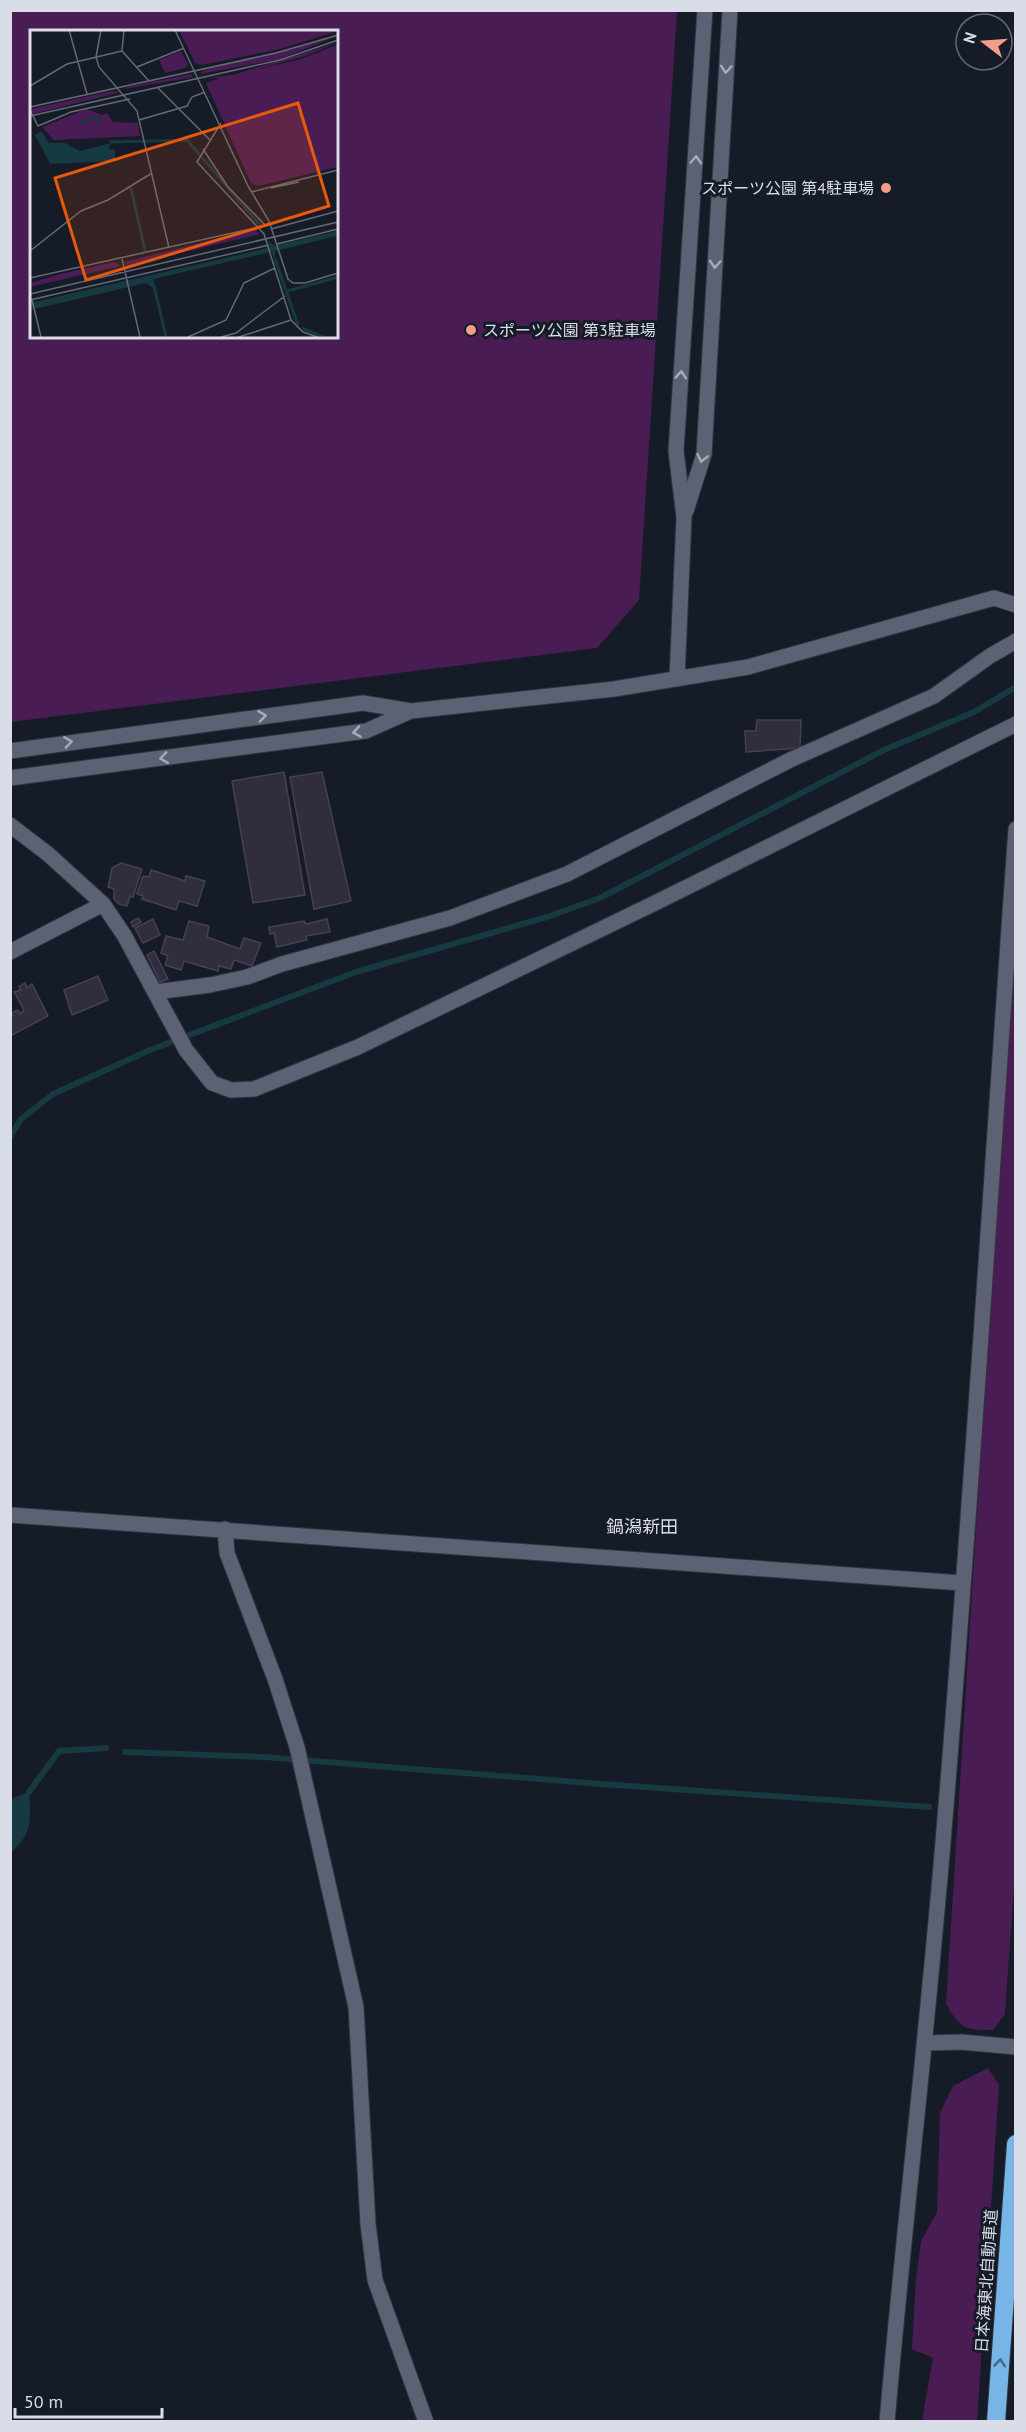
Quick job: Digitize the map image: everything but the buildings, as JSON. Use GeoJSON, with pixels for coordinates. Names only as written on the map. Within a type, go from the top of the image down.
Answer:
{"type":"FeatureCollection","features":[{"type":"Feature","properties":{"kind":"highway","name":"日本海東北自動車道"},"geometry":{"type":"LineString","coordinates":[[996,2421],[1016,2144]]}},
{"type":"Feature","properties":{"kind":"street"},"geometry":{"type":"LineString","coordinates":[[677,679],[684,517],[676,451],[705,10]]}},
{"type":"Feature","properties":{"kind":"street"},"geometry":{"type":"LineString","coordinates":[[684,517],[704,454],[730,10]]}},
{"type":"Feature","properties":{"kind":"street"},"geometry":{"type":"LineString","coordinates":[[10,751],[363,704],[411,711],[614,689],[748,667],[994,598],[1016,605]]}},
{"type":"Feature","properties":{"kind":"street"},"geometry":{"type":"LineString","coordinates":[[157,996],[247,977],[282,964],[450,918],[567,874],[792,759],[934,696],[990,656],[1016,642]]}},
{"type":"Feature","properties":{"kind":"street"},"geometry":{"type":"LineString","coordinates":[[10,778],[366,731],[411,711]]}},
{"type":"Feature","properties":{"kind":"street"},"geometry":{"type":"LineString","coordinates":[[10,825],[48,854],[103,904],[124,935],[186,1050],[212,1083],[231,1090],[254,1089],[369,1041],[655,903],[1016,724]]}},
{"type":"Feature","properties":{"kind":"street"},"geometry":{"type":"LineString","coordinates":[[886,2421],[904,2231],[926,2043],[962,1583],[1016,829]]}},
{"type":"Feature","properties":{"kind":"street"},"geometry":{"type":"LineString","coordinates":[[10,952],[103,904]]}},
{"type":"Feature","properties":{"kind":"street"},"geometry":{"type":"LineString","coordinates":[[10,1515],[962,1583]]}},
{"type":"Feature","properties":{"kind":"street"},"geometry":{"type":"LineString","coordinates":[[225,1529],[227,1553],[275,1679],[297,1747],[356,2007],[368,2224],[375,2280],[426,2421]]}},
{"type":"Feature","properties":{"kind":"street"},"geometry":{"type":"LineString","coordinates":[[926,2043],[961,2042],[1016,2047]]}},
{"type":"Feature","properties":{"kind":"shaded area","name":"スポーツ公園 第3駐車場"},"geometry":{"type":"Polygon","coordinates":[[[10,11],[677,11],[639,600],[597,648],[11,722],[10,11]]]}},
{"type":"Feature","properties":{"kind":"shaded area"},"geometry":{"type":"Polygon","coordinates":[[[1015,913],[1016,1857],[1005,2014],[993,2030],[983,2030],[964,2026],[946,2004],[1015,913]]]}},
{"type":"Feature","properties":{"kind":"shaded area"},"geometry":{"type":"Polygon","coordinates":[[[29,1792],[29,1826],[23,1840],[11,1852],[11,1799],[29,1792]]]}},
{"type":"Feature","properties":{"kind":"shaded area"},"geometry":{"type":"Polygon","coordinates":[[[988,2068],[999,2085],[977,2421],[922,2421],[933,2358],[912,2349],[916,2280],[921,2241],[937,2212],[940,2113],[953,2086],[988,2068]]]}},
{"type":"Feature","properties":{"kind":"waterway"},"geometry":{"type":"LineString","coordinates":[[10,1137],[21,1119],[53,1094],[150,1050],[356,972],[547,917],[600,898],[884,750],[974,712],[1016,687]]}},
{"type":"Feature","properties":{"kind":"waterway"},"geometry":{"type":"LineString","coordinates":[[29,1792],[59,1751],[106,1748]]}},
{"type":"Feature","properties":{"kind":"waterway"},"geometry":{"type":"LineString","coordinates":[[125,1752],[264,1757],[929,1807]]}},
{"type":"Feature","properties":{"kind":"place","name":"スポーツ公園 第4駐車場"},"geometry":{"type":"Point","coordinates":[886,188]}},
{"type":"Feature","properties":{"kind":"place","name":"スポーツ公園 第3駐車場"},"geometry":{"type":"Point","coordinates":[471,330]}},
{"type":"Feature","properties":{"kind":"district","name":"鍋潟新田"},"geometry":{"type":"Point","coordinates":[642,1527]}}]}
